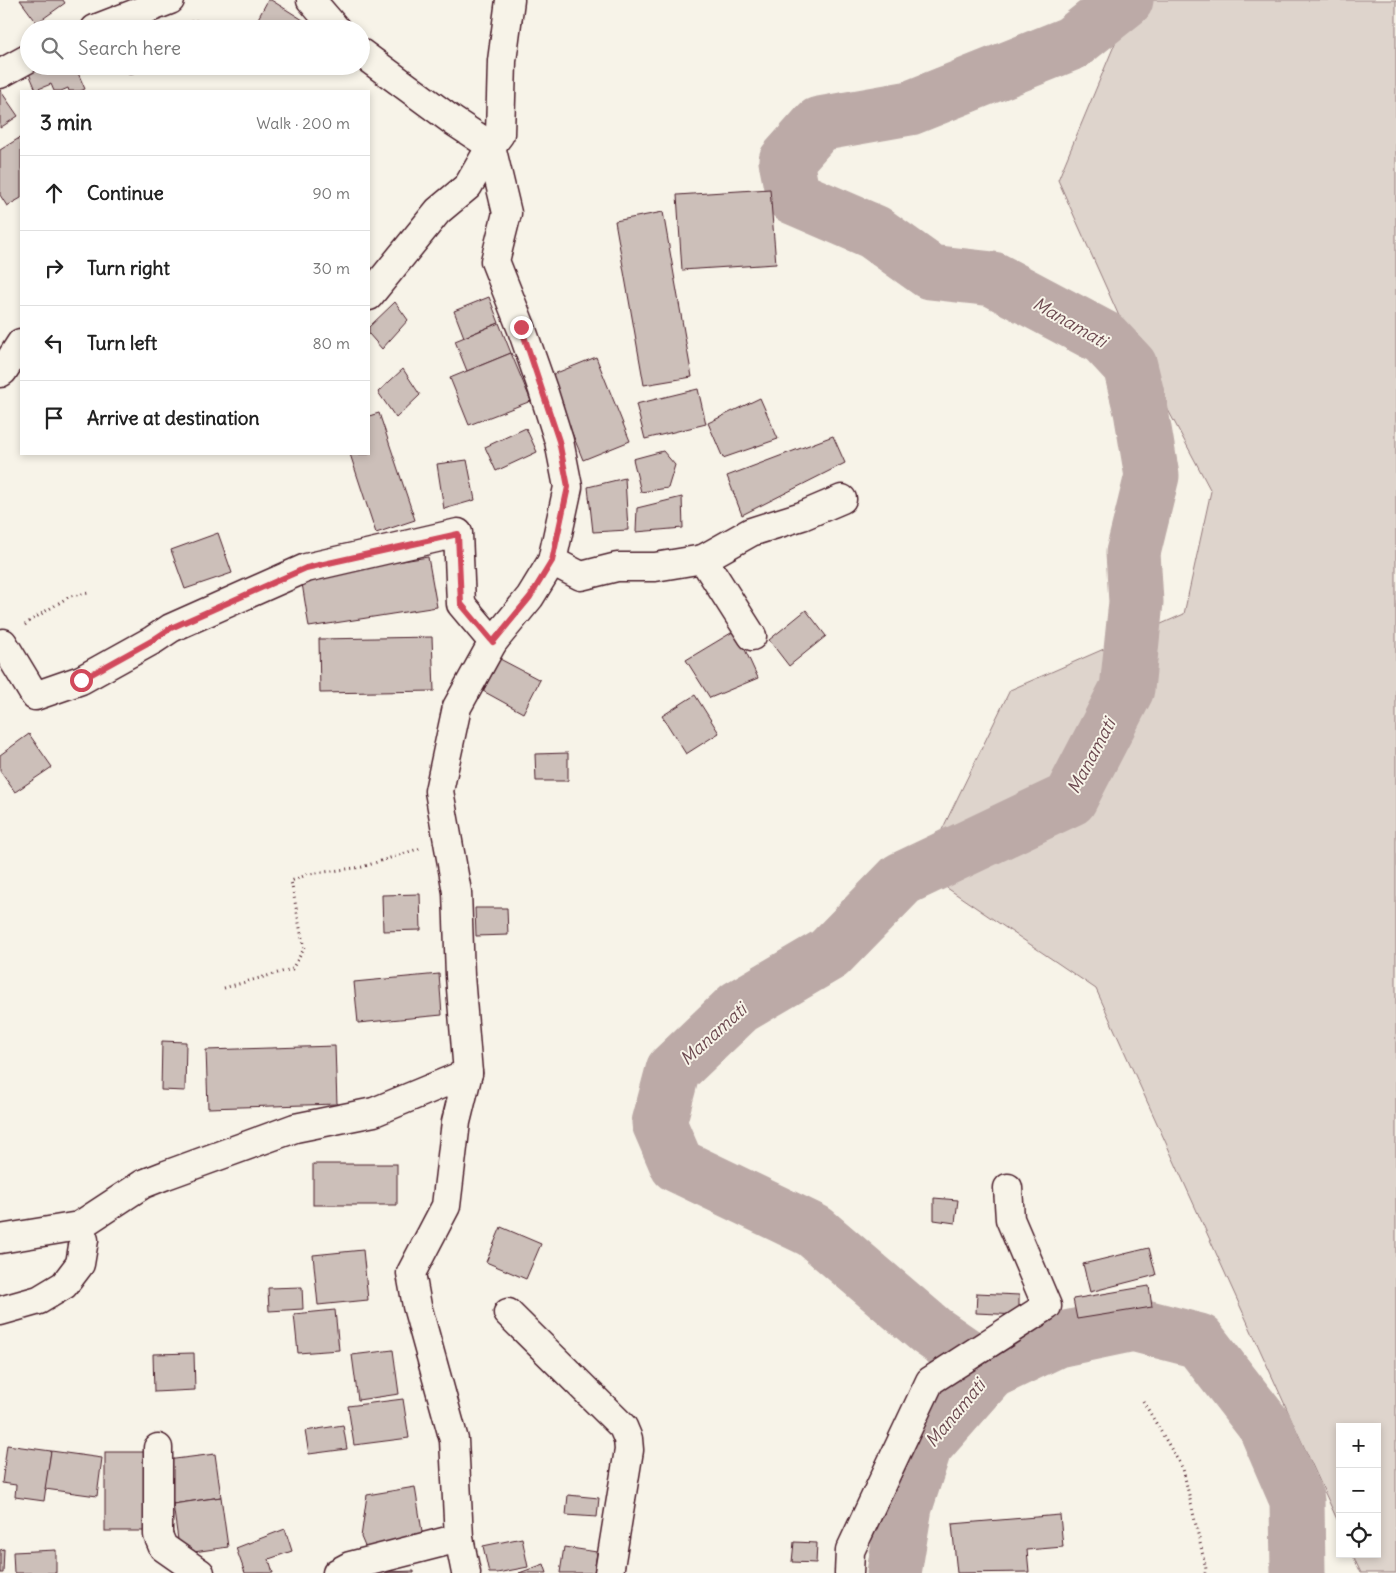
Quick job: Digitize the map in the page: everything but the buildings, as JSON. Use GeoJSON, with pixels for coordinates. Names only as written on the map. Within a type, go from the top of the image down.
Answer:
{"type":"FeatureCollection","features":[{"type":"Feature","properties":{"kind":"street"},"geometry":{"type":"LineString","coordinates":[[118,20],[170,0]]}},
{"type":"Feature","properties":{"kind":"street"},"geometry":{"type":"LineString","coordinates":[[311,0],[328,20]]}},
{"type":"Feature","properties":{"kind":"street"},"geometry":{"type":"LineString","coordinates":[[370,295],[438,211],[468,186],[500,134],[502,61],[510,0]]}},
{"type":"Feature","properties":{"kind":"street"},"geometry":{"type":"LineString","coordinates":[[370,60],[453,122],[491,146],[507,213],[495,261],[543,390],[559,441],[568,487],[552,561],[530,597],[493,642],[457,707],[439,791],[457,892],[460,976],[468,1073],[456,1122],[446,1206],[411,1273],[416,1306],[454,1440],[459,1538],[466,1573]]}},
{"type":"Feature","properties":{"kind":"street"},"geometry":{"type":"LineString","coordinates":[[0,74],[20,63]]}},
{"type":"Feature","properties":{"kind":"street"},"geometry":{"type":"LineString","coordinates":[[0,373],[20,345]]}},
{"type":"Feature","properties":{"kind":"street"},"geometry":{"type":"LineString","coordinates":[[552,561],[581,576],[617,567],[655,567],[703,559],[751,532],[802,516],[842,499]]}},
{"type":"Feature","properties":{"kind":"street"},"geometry":{"type":"LineString","coordinates":[[2,644],[35,696],[81,680],[171,628],[306,568],[458,534],[461,604],[493,642]]}},
{"type":"Feature","properties":{"kind":"street"},"geometry":{"type":"LineString","coordinates":[[703,559],[752,636]]}},
{"type":"Feature","properties":{"kind":"street"},"geometry":{"type":"LineString","coordinates":[[0,1239],[79,1226],[143,1184],[295,1128],[374,1112],[468,1073]]}},
{"type":"Feature","properties":{"kind":"street"},"geometry":{"type":"LineString","coordinates":[[849,1573],[850,1551],[930,1381],[1048,1306],[1010,1219],[1008,1188]]}},
{"type":"Feature","properties":{"kind":"street"},"geometry":{"type":"LineString","coordinates":[[0,1312],[39,1300],[64,1285],[80,1264],[84,1240],[79,1226]]}},
{"type":"Feature","properties":{"kind":"street"},"geometry":{"type":"LineString","coordinates":[[508,1313],[623,1428],[628,1439],[629,1450],[609,1573]]}},
{"type":"Feature","properties":{"kind":"street"},"geometry":{"type":"LineString","coordinates":[[158,1448],[158,1534],[163,1547],[200,1573]]}},
{"type":"Feature","properties":{"kind":"street"},"geometry":{"type":"LineString","coordinates":[[337,1573],[350,1566],[459,1538]]}},
{"type":"Feature","properties":{"kind":"path"},"geometry":{"type":"LineString","coordinates":[[2,644],[33,619],[70,596],[89,592]]}},
{"type":"Feature","properties":{"kind":"path"},"geometry":{"type":"LineString","coordinates":[[224,988],[292,968],[304,948],[291,881],[309,874],[362,867],[447,839]]}},
{"type":"Feature","properties":{"kind":"path"},"geometry":{"type":"LineString","coordinates":[[1143,1401],[1183,1469],[1206,1569],[1205,1573]]}},
{"type":"Feature","properties":{"kind":"shaded area"},"geometry":{"type":"Polygon","coordinates":[[[1133,0],[1396,0],[1396,1573],[1361,1573],[1354,1558],[1381,1558],[1381,1423],[1336,1423],[1336,1517],[1096,989],[922,871],[1010,690],[1184,614],[1211,491],[1123,325],[1058,180],[1133,0]]]}},
{"type":"Feature","properties":{"kind":"waterway","name":"Manamati"},"geometry":{"type":"LineString","coordinates":[[894,1573],[905,1507],[925,1446],[990,1372],[931,1331],[814,1231],[677,1165],[659,1123],[673,1070],[739,1007],[829,954],[902,879],[1070,799],[1127,689],[1136,602],[1133,553],[1152,476],[1141,411],[1130,366],[1104,338],[993,279],[930,272],[874,232],[793,197],[786,161],[819,124],[910,108],[1072,43],[1126,0]]}},
{"type":"Feature","properties":{"kind":"waterway"},"geometry":{"type":"LineString","coordinates":[[990,1372],[1057,1340],[1133,1324],[1199,1341],[1265,1426],[1297,1500],[1298,1573]]}},
{"type":"Feature","properties":{"kind":"route"},"geometry":{"type":"LineString","coordinates":[[81,680],[171,628],[306,568],[458,534],[461,604],[493,642],[530,597],[552,561],[568,487],[559,441],[521,327]]}}]}
